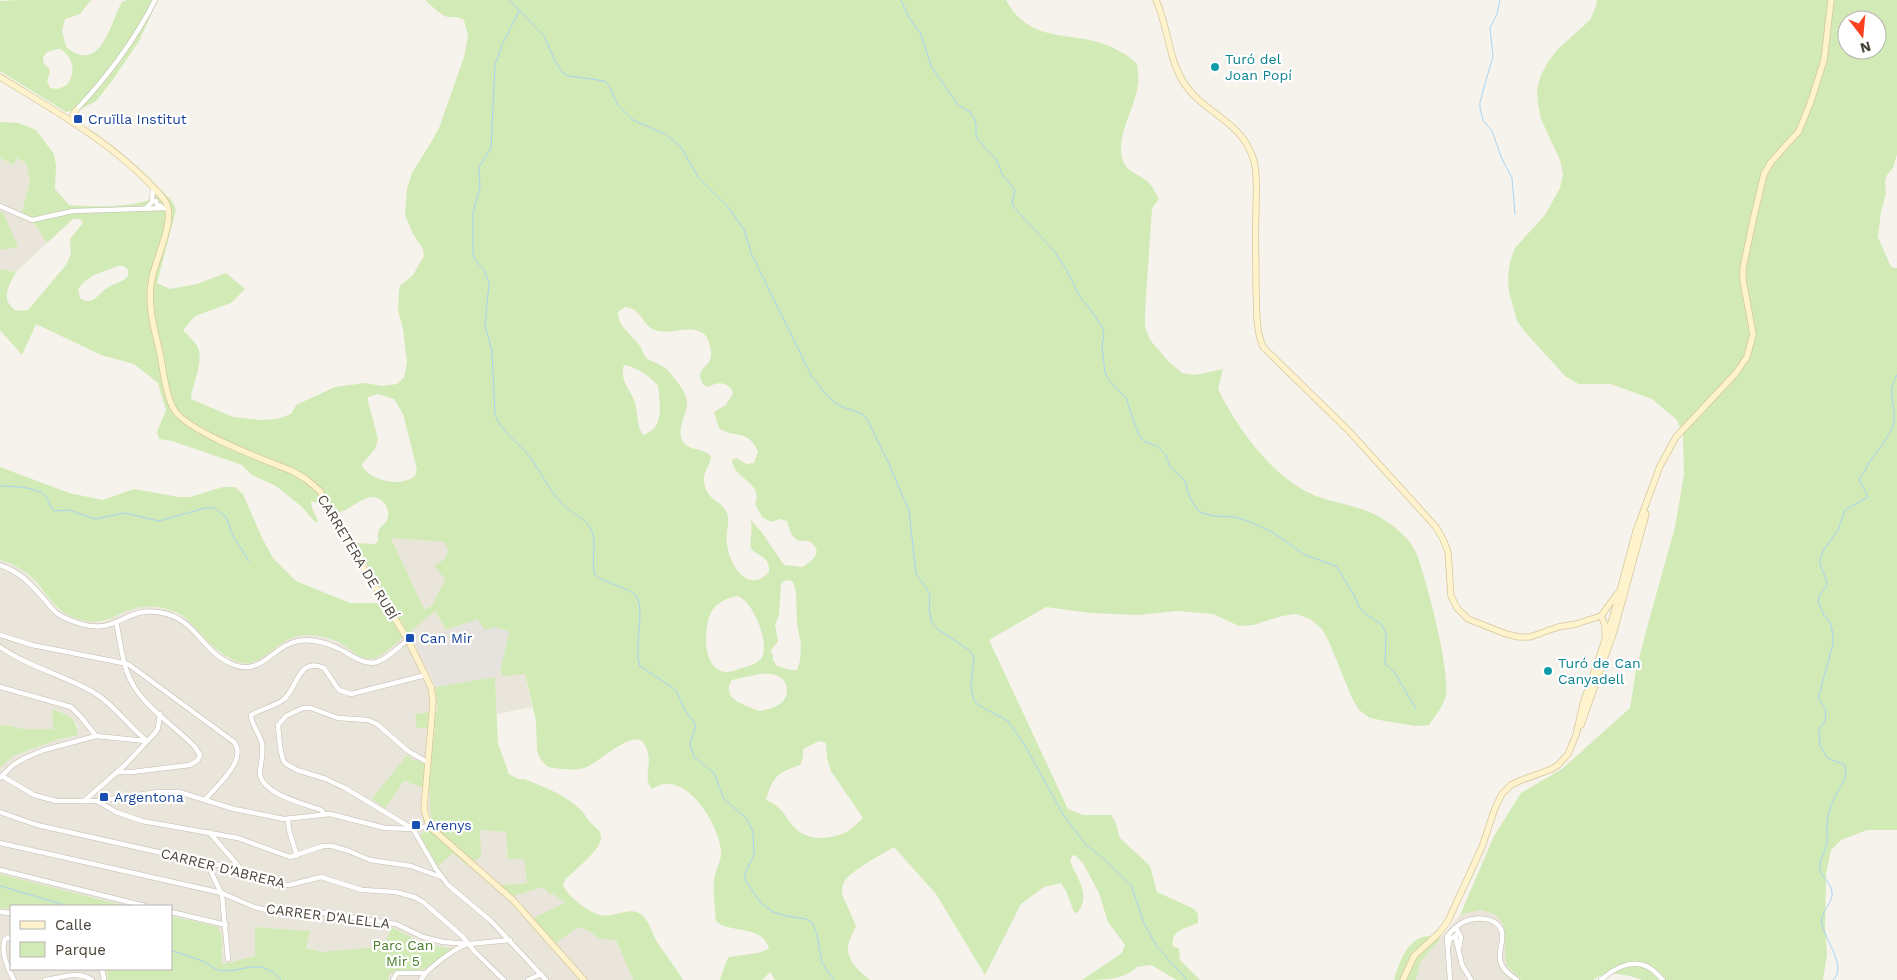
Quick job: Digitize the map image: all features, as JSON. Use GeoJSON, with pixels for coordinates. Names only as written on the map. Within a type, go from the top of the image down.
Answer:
{"type":"FeatureCollection","features":[{"type":"Feature","properties":{"kind":"street"},"geometry":{"type":"LineString","coordinates":[[74,123],[73,115],[76,110],[112,69],[132,42],[155,0]]}},
{"type":"Feature","properties":{"kind":"street"},"geometry":{"type":"LineString","coordinates":[[1156,0],[1176,66],[1184,84],[1198,100],[1226,120],[1240,136],[1254,162],[1258,330],[1264,350],[1348,430],[1436,527],[1448,552],[1451,596],[1454,604],[1463,616],[1494,630],[1527,638],[1558,627],[1602,618],[1609,620],[1617,613],[1628,582]]}},
{"type":"Feature","properties":{"kind":"street"},"geometry":{"type":"LineString","coordinates":[[1576,736],[1583,704],[1613,617],[1636,531],[1660,466],[1671,445],[1690,420],[1736,373],[1750,350],[1752,326],[1743,280],[1743,268],[1752,224],[1764,174],[1771,162],[1799,131],[1811,101],[1824,60],[1831,0]]}},
{"type":"Feature","properties":{"kind":"street"},"geometry":{"type":"LineString","coordinates":[[0,77],[74,123],[137,170],[168,208]]}},
{"type":"Feature","properties":{"kind":"street"},"geometry":{"type":"LineString","coordinates":[[64,117],[76,110]]}},
{"type":"Feature","properties":{"kind":"street"},"geometry":{"type":"LineString","coordinates":[[153,188],[154,201]]}},
{"type":"Feature","properties":{"kind":"street"},"geometry":{"type":"LineString","coordinates":[[144,210],[154,201],[163,201]]}},
{"type":"Feature","properties":{"kind":"street"},"geometry":{"type":"LineString","coordinates":[[154,209],[163,201]]}},
{"type":"Feature","properties":{"kind":"street"},"geometry":{"type":"LineString","coordinates":[[0,206],[32,220],[73,211],[168,208]]}},
{"type":"Feature","properties":{"kind":"street","name":"CARRETERA DE RUBÍ"},"geometry":{"type":"LineString","coordinates":[[168,208],[169,219],[152,277],[149,296],[168,392],[176,411],[184,420],[203,432],[292,472],[314,485],[320,491],[341,531],[408,640],[431,687],[434,702],[424,808],[429,826]]}},
{"type":"Feature","properties":{"kind":"street"},"geometry":{"type":"LineString","coordinates":[[1403,980],[1414,956],[1439,933],[1448,921],[1482,847],[1495,808],[1502,794],[1511,785],[1519,781],[1552,769],[1568,754],[1614,631],[1646,515],[1647,502]]}},
{"type":"Feature","properties":{"kind":"street"},"geometry":{"type":"LineString","coordinates":[[0,565],[11,568],[24,578],[63,617],[92,626],[104,626],[143,611],[172,615],[180,618],[192,628],[205,645],[217,656],[244,668],[258,665],[282,648],[296,641],[309,640],[326,643],[371,663],[386,658],[408,640]]}},
{"type":"Feature","properties":{"kind":"street"},"geometry":{"type":"LineString","coordinates":[[1605,640],[1602,618],[1605,610],[1620,588]]}},
{"type":"Feature","properties":{"kind":"street"},"geometry":{"type":"LineString","coordinates":[[1605,610],[1608,609],[1612,612],[1614,631]]}},
{"type":"Feature","properties":{"kind":"street"},"geometry":{"type":"LineString","coordinates":[[116,622],[124,662],[134,688],[142,698],[195,746],[200,754],[198,760],[190,764],[132,772],[117,772]]}},
{"type":"Feature","properties":{"kind":"street"},"geometry":{"type":"LineString","coordinates":[[0,635],[42,647],[124,662],[236,744],[239,752],[237,760],[206,799]]}},
{"type":"Feature","properties":{"kind":"street"},"geometry":{"type":"LineString","coordinates":[[0,647],[22,661],[82,686],[108,702],[147,742]]}},
{"type":"Feature","properties":{"kind":"street"},"geometry":{"type":"LineString","coordinates":[[325,814],[321,810],[270,790],[263,782],[260,773],[262,744],[251,715],[284,699],[300,673],[305,668],[312,666],[324,668],[339,690],[351,694],[426,675]]}},
{"type":"Feature","properties":{"kind":"street"},"geometry":{"type":"LineString","coordinates":[[0,681],[7,688]]}},
{"type":"Feature","properties":{"kind":"street"},"geometry":{"type":"LineString","coordinates":[[0,686],[71,707],[96,736]]}},
{"type":"Feature","properties":{"kind":"street"},"geometry":{"type":"LineString","coordinates":[[427,762],[408,751],[377,724],[368,720],[334,717],[307,708],[290,713],[278,725],[280,747],[286,764],[345,788],[414,830],[448,885],[491,921],[546,980]]}},
{"type":"Feature","properties":{"kind":"street"},"geometry":{"type":"LineString","coordinates":[[84,801],[147,742],[157,730],[160,714]]}},
{"type":"Feature","properties":{"kind":"street"},"geometry":{"type":"LineString","coordinates":[[147,742],[96,736],[44,750],[15,762],[1,777],[40,797],[67,802],[97,801],[165,791],[184,792],[243,811],[288,819],[325,814],[341,816],[380,827],[414,830],[429,826],[513,900],[584,980]]}},
{"type":"Feature","properties":{"kind":"street"},"geometry":{"type":"LineString","coordinates":[[97,801],[116,812],[142,821],[209,832],[254,843],[287,856],[297,856],[318,848],[332,846],[370,860],[411,866],[442,877]]}},
{"type":"Feature","properties":{"kind":"street","name":"CARRER D'ABRERA"},"geometry":{"type":"LineString","coordinates":[[0,812],[37,825],[241,869],[284,885],[321,876],[362,890],[404,894],[423,902],[451,926],[504,980]]}},
{"type":"Feature","properties":{"kind":"street"},"geometry":{"type":"LineString","coordinates":[[288,819],[289,830],[297,856]]}},
{"type":"Feature","properties":{"kind":"street"},"geometry":{"type":"LineString","coordinates":[[209,832],[241,869]]}},
{"type":"Feature","properties":{"kind":"street","name":"CARRER D'ALELLA"},"geometry":{"type":"LineString","coordinates":[[0,843],[222,893],[263,909],[310,911],[388,923],[406,928],[429,940],[469,944],[510,940]]}},
{"type":"Feature","properties":{"kind":"street"},"geometry":{"type":"LineString","coordinates":[[207,863],[222,893],[228,959]]}},
{"type":"Feature","properties":{"kind":"street"},"geometry":{"type":"LineString","coordinates":[[0,870],[141,905]]}},
{"type":"Feature","properties":{"kind":"street"},"geometry":{"type":"LineString","coordinates":[[172,912],[226,925]]}},
{"type":"Feature","properties":{"kind":"street"},"geometry":{"type":"LineString","coordinates":[[1450,980],[1448,950],[1450,939],[1464,922],[1473,920],[1490,920],[1497,924],[1502,933],[1499,954],[1500,963],[1517,980]]}},
{"type":"Feature","properties":{"kind":"street"},"geometry":{"type":"LineString","coordinates":[[1456,932],[1461,940],[1458,950],[1462,965],[1471,980]]}},
{"type":"Feature","properties":{"kind":"street"},"geometry":{"type":"LineString","coordinates":[[10,937],[5,939],[1,946],[5,962],[14,980]]}},
{"type":"Feature","properties":{"kind":"street"},"geometry":{"type":"LineString","coordinates":[[421,980],[425,974],[458,948],[469,944]]}},
{"type":"Feature","properties":{"kind":"street"},"geometry":{"type":"LineString","coordinates":[[1601,980],[1617,969],[1637,964],[1649,967],[1663,980]]}},
{"type":"Feature","properties":{"kind":"street"},"geometry":{"type":"LineString","coordinates":[[393,980],[397,973],[425,974]]}},
{"type":"Feature","properties":{"kind":"street"},"geometry":{"type":"LineString","coordinates":[[45,980],[74,974],[92,980]]}},
{"type":"Feature","properties":{"kind":"street"},"geometry":{"type":"LineString","coordinates":[[528,980],[541,974]]}},
{"type":"Feature","properties":{"kind":"shaded area"},"geometry":{"type":"Polygon","coordinates":[[[0,158],[14,165],[16,158],[26,163],[30,181],[22,212],[36,226],[47,243],[16,272],[0,269],[0,250],[17,247],[4,214],[0,211],[0,158]]]}},
{"type":"Feature","properties":{"kind":"shaded area"},"geometry":{"type":"Polygon","coordinates":[[[391,538],[446,542],[448,550],[445,559],[446,579],[432,606],[424,609],[391,538]]]}},
{"type":"Feature","properties":{"kind":"shaded area"},"geometry":{"type":"Polygon","coordinates":[[[0,560],[22,569],[58,609],[71,616],[87,621],[102,622],[135,608],[147,606],[170,610],[186,618],[218,651],[228,658],[247,664],[260,658],[287,639],[294,636],[313,635],[338,642],[369,659],[435,611],[446,630],[415,643],[429,668],[437,701],[438,711],[415,714],[435,728],[431,756],[413,761],[407,755],[385,807],[404,781],[430,790],[432,820],[453,853],[480,830],[507,832],[508,859],[524,859],[527,883],[501,885],[513,896],[544,887],[555,894],[565,903],[533,918],[556,943],[578,927],[587,930],[600,939],[616,940],[633,980],[388,980],[390,974],[385,946],[322,952],[306,948],[310,931],[255,927],[255,956],[223,964],[221,958],[223,951],[216,926],[172,916],[172,905],[122,905],[0,874],[0,768],[13,756],[56,740],[78,735],[78,727],[76,723],[59,711],[52,709],[54,729],[23,729],[6,725],[0,726],[0,560]]]}},
{"type":"Feature","properties":{"kind":"shaded area"},"geometry":{"type":"Polygon","coordinates":[[[477,619],[509,632],[500,672],[495,677],[435,687],[429,668],[415,643],[477,619]]]}},
{"type":"Feature","properties":{"kind":"shaded area"},"geometry":{"type":"Polygon","coordinates":[[[500,672],[504,676],[525,673],[532,707],[497,714],[495,677],[500,672]]]}},
{"type":"Feature","properties":{"kind":"shaded area"},"geometry":{"type":"Polygon","coordinates":[[[0,908],[10,909],[10,970],[106,970],[108,980],[0,980],[0,908]]]}},
{"type":"Feature","properties":{"kind":"shaded area"},"geometry":{"type":"Polygon","coordinates":[[[1480,910],[1495,914],[1503,924],[1506,965],[1521,980],[1416,980],[1421,961],[1460,915],[1480,910]]]}},
{"type":"Feature","properties":{"kind":"green space"},"geometry":{"type":"Polygon","coordinates":[[[91,0],[80,14],[65,19],[62,31],[66,47],[78,54],[88,55],[96,51],[103,43],[122,2],[127,0],[158,0],[139,41],[96,101],[81,109],[66,112],[0,71],[0,1],[91,0]],[[61,49],[47,52],[43,57],[44,64],[49,69],[47,81],[50,88],[57,89],[67,85],[72,75],[71,61],[61,49]]]}},
{"type":"Feature","properties":{"kind":"green space"},"geometry":{"type":"Polygon","coordinates":[[[425,0],[1006,0],[1017,15],[1029,25],[1057,35],[1103,44],[1124,54],[1136,63],[1138,84],[1121,143],[1121,154],[1127,168],[1149,183],[1159,199],[1152,208],[1145,312],[1145,327],[1150,340],[1170,363],[1182,373],[1195,375],[1223,369],[1218,389],[1235,420],[1258,451],[1286,478],[1316,496],[1359,508],[1378,516],[1407,539],[1417,555],[1426,585],[1445,671],[1446,688],[1444,702],[1429,725],[1416,726],[1370,718],[1359,710],[1322,629],[1310,619],[1296,614],[1282,616],[1253,625],[1239,626],[1213,614],[1177,611],[1138,615],[1090,613],[1046,607],[989,640],[1068,809],[1083,815],[1111,815],[1115,821],[1120,838],[1150,866],[1157,892],[1194,909],[1198,914],[1198,923],[1176,933],[1173,947],[1179,948],[1180,960],[1200,980],[1177,980],[1151,965],[1137,967],[1126,975],[1119,977],[1082,980],[1122,953],[1125,945],[1108,922],[1099,893],[1083,863],[1075,855],[1072,856],[1070,861],[1083,893],[1083,900],[1077,913],[1074,912],[1061,883],[1044,887],[1021,904],[985,975],[936,894],[894,847],[853,873],[842,886],[842,894],[856,926],[849,943],[848,953],[855,966],[870,980],[775,980],[770,972],[762,980],[720,980],[729,957],[758,953],[769,949],[766,941],[760,936],[722,925],[716,921],[714,882],[721,851],[719,840],[707,813],[687,791],[676,785],[664,784],[652,789],[648,778],[648,753],[641,740],[627,742],[584,768],[571,770],[548,767],[541,760],[537,751],[536,721],[525,674],[504,676],[500,672],[509,632],[496,627],[485,630],[477,619],[446,630],[435,611],[383,654],[373,659],[361,657],[339,642],[313,635],[302,635],[284,641],[256,661],[247,664],[233,660],[221,653],[184,617],[167,609],[150,606],[138,607],[98,622],[72,617],[55,605],[30,576],[16,566],[0,560],[0,467],[69,493],[103,500],[134,489],[179,497],[190,497],[223,487],[235,487],[243,494],[273,558],[296,581],[350,603],[378,603],[389,599],[354,546],[357,543],[375,544],[378,541],[378,531],[388,515],[386,506],[379,498],[367,498],[339,512],[326,510],[311,501],[318,521],[316,523],[302,507],[276,486],[252,475],[242,465],[172,441],[159,439],[157,432],[166,410],[158,383],[134,364],[101,355],[36,324],[22,355],[0,330],[0,269],[16,272],[7,293],[8,302],[16,311],[28,310],[66,265],[71,254],[70,239],[83,223],[80,219],[73,219],[47,243],[36,226],[22,212],[30,181],[26,163],[16,158],[14,165],[0,158],[0,122],[19,123],[36,130],[54,154],[56,165],[55,189],[69,205],[136,204],[152,198],[161,190],[172,201],[176,210],[157,283],[170,289],[197,284],[226,273],[245,289],[231,303],[195,316],[183,330],[198,348],[200,360],[191,399],[233,417],[261,420],[277,419],[291,414],[296,405],[335,387],[365,383],[383,386],[397,384],[404,377],[407,363],[403,329],[398,310],[399,291],[400,286],[413,275],[424,256],[423,249],[413,234],[405,215],[407,189],[412,173],[439,128],[464,57],[468,36],[464,20],[445,16],[425,0]],[[118,266],[94,275],[78,289],[80,298],[88,301],[95,299],[112,285],[121,282],[128,276],[128,270],[124,266],[118,266]],[[625,307],[618,312],[623,327],[637,342],[645,356],[667,370],[687,398],[687,407],[680,433],[681,438],[687,446],[708,453],[711,456],[704,477],[705,488],[726,511],[728,523],[727,545],[732,561],[741,575],[747,579],[754,580],[761,578],[769,572],[766,560],[751,549],[752,527],[750,519],[763,534],[784,565],[803,567],[816,555],[817,552],[814,545],[809,541],[796,539],[791,533],[787,521],[780,519],[771,522],[762,517],[755,504],[757,497],[755,491],[734,467],[732,460],[736,458],[747,464],[754,463],[758,452],[750,440],[719,428],[714,412],[726,405],[733,393],[726,385],[719,383],[709,387],[702,382],[700,373],[711,356],[707,337],[696,330],[664,332],[652,329],[631,308],[625,307]],[[624,365],[623,377],[635,402],[639,425],[643,435],[655,427],[660,415],[658,386],[633,367],[624,365]],[[378,394],[368,397],[378,439],[375,449],[362,464],[363,468],[381,480],[395,482],[415,476],[417,469],[403,414],[394,399],[378,394]],[[391,538],[424,609],[432,606],[445,579],[434,566],[445,559],[448,550],[445,542],[391,538]],[[790,580],[784,581],[781,584],[779,615],[775,625],[778,641],[770,652],[773,654],[773,660],[777,666],[797,670],[800,661],[801,644],[797,624],[796,592],[793,582],[790,580]],[[738,596],[720,602],[712,611],[706,637],[706,647],[713,665],[719,670],[728,672],[756,663],[762,657],[764,650],[759,623],[749,606],[738,596]],[[759,674],[732,680],[729,692],[741,704],[759,711],[779,705],[786,696],[787,687],[783,680],[775,675],[759,674]],[[819,741],[803,749],[800,765],[786,770],[777,776],[766,800],[776,805],[796,829],[808,836],[822,838],[836,836],[854,827],[863,818],[831,771],[827,758],[826,743],[819,741]]]}},
{"type":"Feature","properties":{"kind":"green space"},"geometry":{"type":"Polygon","coordinates":[[[1597,0],[1897,0],[1897,154],[1893,168],[1885,181],[1886,193],[1881,212],[1878,237],[1890,265],[1893,268],[1897,268],[1897,830],[1867,830],[1841,840],[1831,850],[1826,874],[1825,927],[1827,954],[1823,980],[1642,980],[1630,976],[1610,974],[1593,980],[1521,980],[1506,965],[1503,924],[1495,914],[1480,910],[1460,915],[1494,836],[1521,793],[1562,769],[1630,708],[1636,670],[1675,527],[1684,474],[1683,436],[1677,420],[1652,399],[1611,384],[1579,384],[1566,377],[1517,321],[1509,292],[1510,262],[1515,248],[1545,215],[1560,188],[1563,174],[1560,160],[1541,119],[1537,89],[1541,75],[1557,50],[1590,20],[1597,0]]]}},
{"type":"Feature","properties":{"kind":"green space"},"geometry":{"type":"Polygon","coordinates":[[[0,211],[4,214],[18,247],[0,250],[0,211]]]}},
{"type":"Feature","properties":{"kind":"green space"},"geometry":{"type":"Polygon","coordinates":[[[495,677],[498,744],[509,774],[518,779],[524,779],[547,788],[569,800],[582,811],[601,834],[601,839],[596,849],[565,880],[563,885],[565,889],[579,903],[596,914],[606,916],[630,911],[639,913],[648,922],[657,942],[683,980],[633,980],[616,940],[600,939],[587,930],[578,927],[556,943],[533,918],[565,903],[555,895],[548,893],[544,887],[513,896],[500,885],[527,883],[524,859],[508,859],[506,832],[480,830],[481,857],[467,865],[453,853],[438,866],[420,836],[432,820],[430,790],[404,781],[385,808],[372,799],[407,755],[414,761],[431,756],[435,728],[417,728],[415,714],[438,711],[435,687],[495,677]]]}},
{"type":"Feature","properties":{"kind":"green space"},"geometry":{"type":"Polygon","coordinates":[[[52,709],[66,715],[76,724],[78,735],[56,740],[13,756],[0,768],[0,726],[6,725],[23,729],[53,729],[52,709]]]}},
{"type":"Feature","properties":{"kind":"green space"},"geometry":{"type":"Polygon","coordinates":[[[0,874],[122,905],[10,905],[10,909],[0,908],[0,874]]]}},
{"type":"Feature","properties":{"kind":"green space","name":"Parc Can Mir 5"},"geometry":{"type":"Polygon","coordinates":[[[172,916],[216,926],[222,939],[223,964],[255,956],[255,927],[310,931],[306,948],[322,952],[385,946],[391,927],[425,944],[452,949],[425,969],[390,973],[388,980],[108,980],[106,970],[172,970],[172,916]]]}},
{"type":"Feature","properties":{"kind":"green space"},"geometry":{"type":"Polygon","coordinates":[[[1428,936],[1441,938],[1421,961],[1416,980],[1394,980],[1401,959],[1409,946],[1415,941],[1428,936]]]}},
{"type":"Feature","properties":{"kind":"waterway"},"geometry":{"type":"LineString","coordinates":[[509,0],[544,36],[555,61],[563,73],[569,76],[605,81],[618,105],[633,120],[665,134],[681,147],[698,177],[728,207],[744,230],[752,255],[812,377],[829,398],[840,406],[866,417],[909,511],[916,574],[930,595],[929,609],[932,623],[974,656],[971,686],[974,700],[978,705],[1008,721],[1024,744],[1064,816],[1087,846],[1103,858],[1131,885],[1144,923],[1157,947],[1187,980]]}},
{"type":"Feature","properties":{"kind":"waterway"},"geometry":{"type":"LineString","coordinates":[[901,0],[909,18],[921,34],[931,66],[958,105],[970,112],[976,124],[976,137],[997,161],[1002,174],[1015,190],[1013,206],[1054,251],[1065,267],[1080,297],[1102,327],[1104,334],[1102,346],[1105,373],[1108,379],[1126,398],[1139,436],[1144,441],[1157,446],[1166,455],[1170,467],[1185,481],[1190,498],[1202,513],[1234,517],[1248,521],[1272,532],[1305,555],[1336,566],[1354,595],[1359,607],[1363,612],[1381,624],[1386,633],[1385,664],[1395,673],[1416,709]]}},
{"type":"Feature","properties":{"kind":"waterway"},"geometry":{"type":"LineString","coordinates":[[1500,0],[1497,14],[1490,28],[1493,56],[1480,102],[1480,109],[1483,120],[1492,131],[1502,159],[1512,178],[1515,214]]}},
{"type":"Feature","properties":{"kind":"waterway"},"geometry":{"type":"LineString","coordinates":[[519,11],[502,45],[495,65],[491,148],[479,167],[480,187],[473,213],[473,254],[475,260],[484,270],[489,283],[485,325],[492,351],[495,415],[506,432],[529,456],[557,499],[591,529],[594,540],[593,563],[595,575],[628,590],[636,596],[640,611],[638,650],[640,666],[676,690],[684,709],[696,725],[690,744],[694,757],[714,773],[724,799],[747,819],[753,832],[754,855],[745,873],[745,879],[761,903],[773,912],[812,922],[817,935],[822,963],[834,980]]}},
{"type":"Feature","properties":{"kind":"waterway"},"geometry":{"type":"LineString","coordinates":[[1833,980],[1837,975],[1837,961],[1822,924],[1823,915],[1831,900],[1832,892],[1830,885],[1822,875],[1820,865],[1827,842],[1829,812],[1844,780],[1846,771],[1845,765],[1827,758],[1820,745],[1819,729],[1825,721],[1826,710],[1818,698],[1833,644],[1830,623],[1818,601],[1827,582],[1820,564],[1820,558],[1838,530],[1845,510],[1868,497],[1859,479],[1893,427],[1892,388],[1897,375]]}},
{"type":"Feature","properties":{"kind":"waterway"},"geometry":{"type":"LineString","coordinates":[[0,486],[38,491],[46,497],[54,511],[69,510],[95,519],[125,513],[159,521],[205,508],[214,508],[226,517],[233,536],[249,561]]}},
{"type":"Feature","properties":{"kind":"waterway"},"geometry":{"type":"LineString","coordinates":[[0,886],[65,905]]}},
{"type":"Feature","properties":{"kind":"waterway"},"geometry":{"type":"LineString","coordinates":[[172,951],[202,961],[220,971],[260,967],[274,973],[281,980]]}},
{"type":"Feature","properties":{"kind":"place","name":"Turó del Joan Popí"},"geometry":{"type":"Point","coordinates":[1215,67]}},
{"type":"Feature","properties":{"kind":"place","name":"Cruïlla Institut"},"geometry":{"type":"Point","coordinates":[78,119]}},
{"type":"Feature","properties":{"kind":"place","name":"Can Mir"},"geometry":{"type":"Point","coordinates":[410,638]}},
{"type":"Feature","properties":{"kind":"place","name":"Turó de Can Canyadell"},"geometry":{"type":"Point","coordinates":[1548,671]}},
{"type":"Feature","properties":{"kind":"place","name":"Argentona"},"geometry":{"type":"Point","coordinates":[104,797]}},
{"type":"Feature","properties":{"kind":"place","name":"Arenys"},"geometry":{"type":"Point","coordinates":[416,825]}}]}
